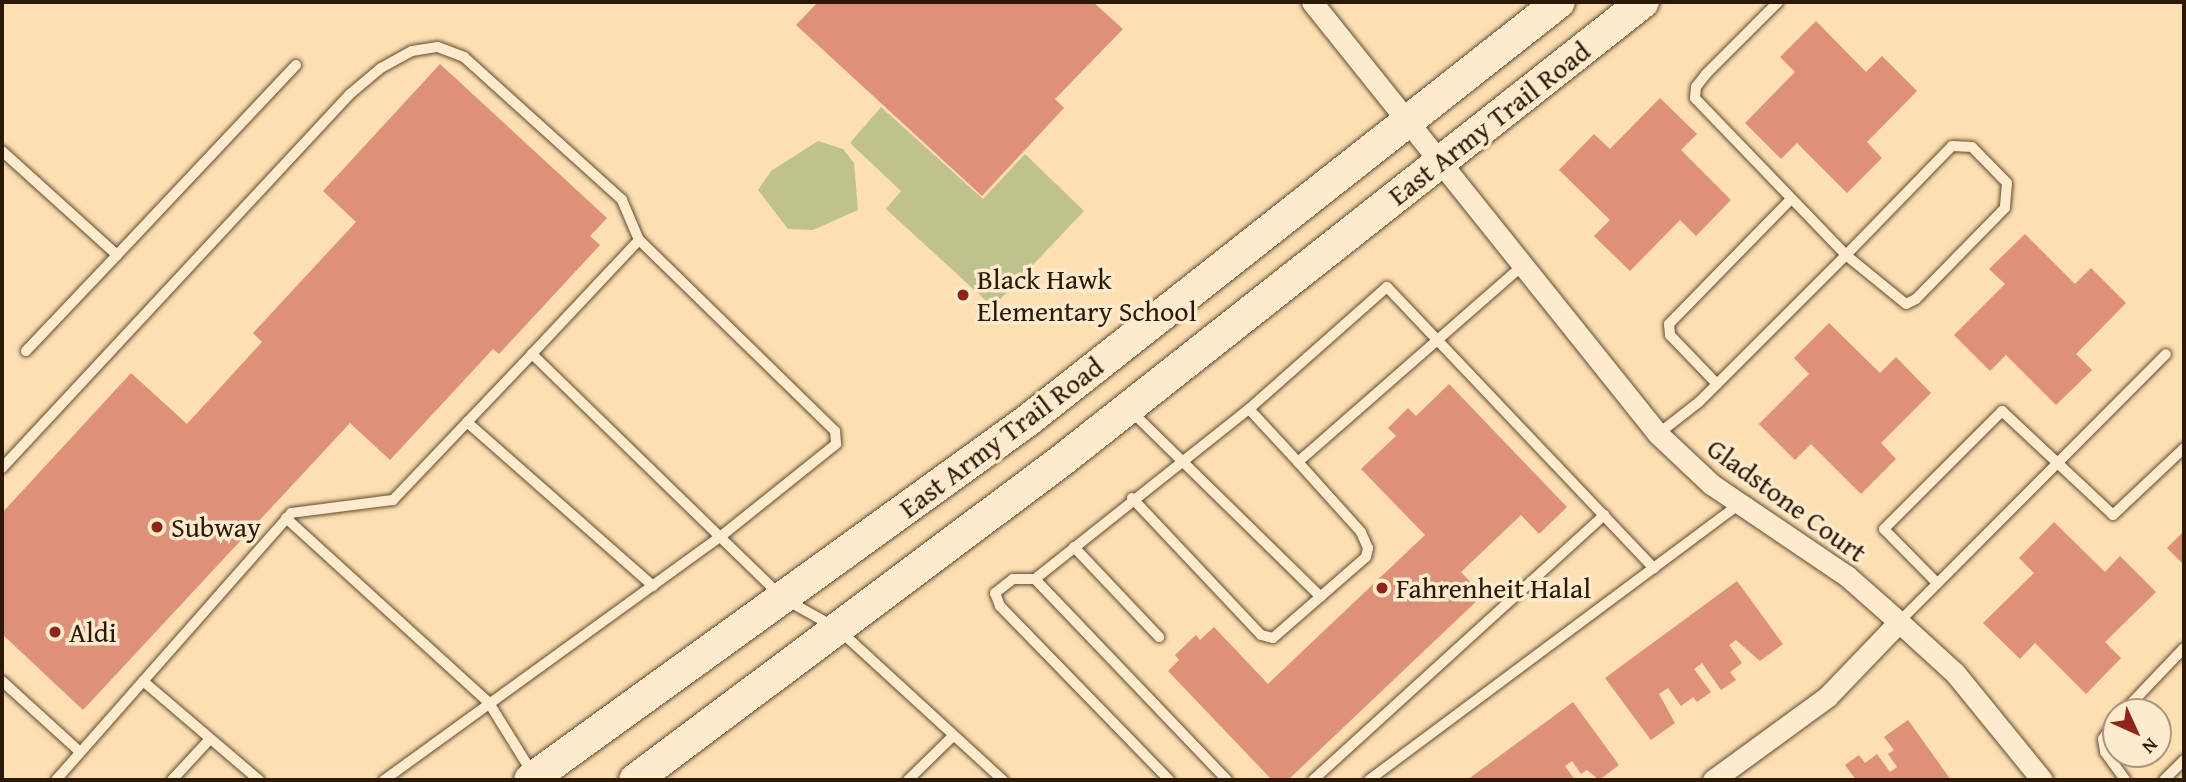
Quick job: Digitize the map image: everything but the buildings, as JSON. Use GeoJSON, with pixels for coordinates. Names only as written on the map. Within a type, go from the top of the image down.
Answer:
{"type":"FeatureCollection","features":[{"type":"Feature","properties":{"kind":"main road","name":"East Army Trail Road"},"geometry":{"type":"LineString","coordinates":[[533,779],[1027,421],[1559,2]]}},
{"type":"Feature","properties":{"kind":"main road","name":"East Army Trail Road"},"geometry":{"type":"LineString","coordinates":[[635,780],[1128,408],[1643,2]]}},
{"type":"Feature","properties":{"kind":"street","name":"Gladstone Court"},"geometry":{"type":"LineString","coordinates":[[1312,2],[1658,434],[1711,484],[1847,576],[1899,622],[1955,673],[2042,780]]}},
{"type":"Feature","properties":{"kind":"street"},"geometry":{"type":"LineString","coordinates":[[1713,780],[1828,696],[1899,622]]}},
{"type":"Feature","properties":{"kind":"lane"},"geometry":{"type":"LineString","coordinates":[[1658,434],[1717,384],[1846,255],[1952,146],[1972,147],[2007,183],[2005,208],[1916,299],[1906,304],[1846,255],[1790,200],[1695,98],[1696,87],[1706,74],[1777,2]]}},
{"type":"Feature","properties":{"kind":"lane"},"geometry":{"type":"LineString","coordinates":[[2,468],[350,94],[381,68],[412,51],[438,47],[464,57],[622,200],[639,240],[835,431],[835,444],[720,537],[384,780]]}},
{"type":"Feature","properties":{"kind":"lane"},"geometry":{"type":"LineString","coordinates":[[26,351],[296,65]]}},
{"type":"Feature","properties":{"kind":"lane"},"geometry":{"type":"LineString","coordinates":[[2,151],[117,255]]}},
{"type":"Feature","properties":{"kind":"lane"},"geometry":{"type":"LineString","coordinates":[[1717,384],[1670,335],[1669,324],[1790,200]]}},
{"type":"Feature","properties":{"kind":"lane"},"geometry":{"type":"LineString","coordinates":[[56,780],[291,513],[393,500],[639,240]]}},
{"type":"Feature","properties":{"kind":"lane"},"geometry":{"type":"LineString","coordinates":[[1298,462],[1524,264]]}},
{"type":"Feature","properties":{"kind":"lane"},"geometry":{"type":"LineString","coordinates":[[1169,780],[1000,606],[995,593],[1013,579],[1035,579],[1132,498],[1249,410],[1387,288],[1654,568]]}},
{"type":"Feature","properties":{"kind":"lane"},"geometry":{"type":"LineString","coordinates":[[532,354],[783,598],[838,629],[951,737],[1003,780]]}},
{"type":"Feature","properties":{"kind":"lane"},"geometry":{"type":"LineString","coordinates":[[1899,622],[2166,354]]}},
{"type":"Feature","properties":{"kind":"lane"},"geometry":{"type":"LineString","coordinates":[[1128,408],[1321,597]]}},
{"type":"Feature","properties":{"kind":"lane"},"geometry":{"type":"LineString","coordinates":[[1132,498],[1261,635],[1273,638],[1366,557],[1368,548],[1361,532],[1249,410]]}},
{"type":"Feature","properties":{"kind":"lane"},"geometry":{"type":"LineString","coordinates":[[1936,582],[1884,529],[2002,411],[2058,461],[2112,515],[2184,447]]}},
{"type":"Feature","properties":{"kind":"lane"},"geometry":{"type":"LineString","coordinates":[[467,422],[653,586]]}},
{"type":"Feature","properties":{"kind":"lane"},"geometry":{"type":"LineString","coordinates":[[1369,780],[1740,504]]}},
{"type":"Feature","properties":{"kind":"lane"},"geometry":{"type":"LineString","coordinates":[[1313,780],[1604,515]]}},
{"type":"Feature","properties":{"kind":"lane"},"geometry":{"type":"LineString","coordinates":[[286,518],[489,703],[533,779]]}},
{"type":"Feature","properties":{"kind":"lane"},"geometry":{"type":"LineString","coordinates":[[1074,547],[1159,637]]}},
{"type":"Feature","properties":{"kind":"lane"},"geometry":{"type":"LineString","coordinates":[[1035,579],[1227,780]]}},
{"type":"Feature","properties":{"kind":"lane"},"geometry":{"type":"LineString","coordinates":[[2136,698],[2184,648]]}},
{"type":"Feature","properties":{"kind":"lane"},"geometry":{"type":"LineString","coordinates":[[2,681],[80,752]]}},
{"type":"Feature","properties":{"kind":"lane"},"geometry":{"type":"LineString","coordinates":[[143,681],[259,780]]}},
{"type":"Feature","properties":{"kind":"lane"},"geometry":{"type":"LineString","coordinates":[[908,780],[951,737]]}},
{"type":"Feature","properties":{"kind":"lane"},"geometry":{"type":"LineString","coordinates":[[172,780],[210,739]]}},
{"type":"Feature","properties":{"kind":"lane"},"geometry":{"type":"LineString","coordinates":[[2164,780],[2184,760]]}},
{"type":"Feature","properties":{"kind":"green space"},"geometry":{"type":"Polygon","coordinates":[[[881,107],[983,199],[1025,154],[1084,211],[993,307],[886,209],[901,191],[850,143],[881,107]]]}},
{"type":"Feature","properties":{"kind":"green space"},"geometry":{"type":"Polygon","coordinates":[[[818,141],[843,149],[854,163],[858,210],[813,230],[788,229],[758,190],[771,171],[818,141]]]}},
{"type":"Feature","properties":{"kind":"place","name":"Black Hawk Elementary School"},"geometry":{"type":"Point","coordinates":[963,295]}},
{"type":"Feature","properties":{"kind":"place","name":"Subway"},"geometry":{"type":"Point","coordinates":[157,527]}},
{"type":"Feature","properties":{"kind":"place","name":"Fahrenheit Halal"},"geometry":{"type":"Point","coordinates":[1382,588]}},
{"type":"Feature","properties":{"kind":"place","name":"Aldi"},"geometry":{"type":"Point","coordinates":[55,632]}}]}
